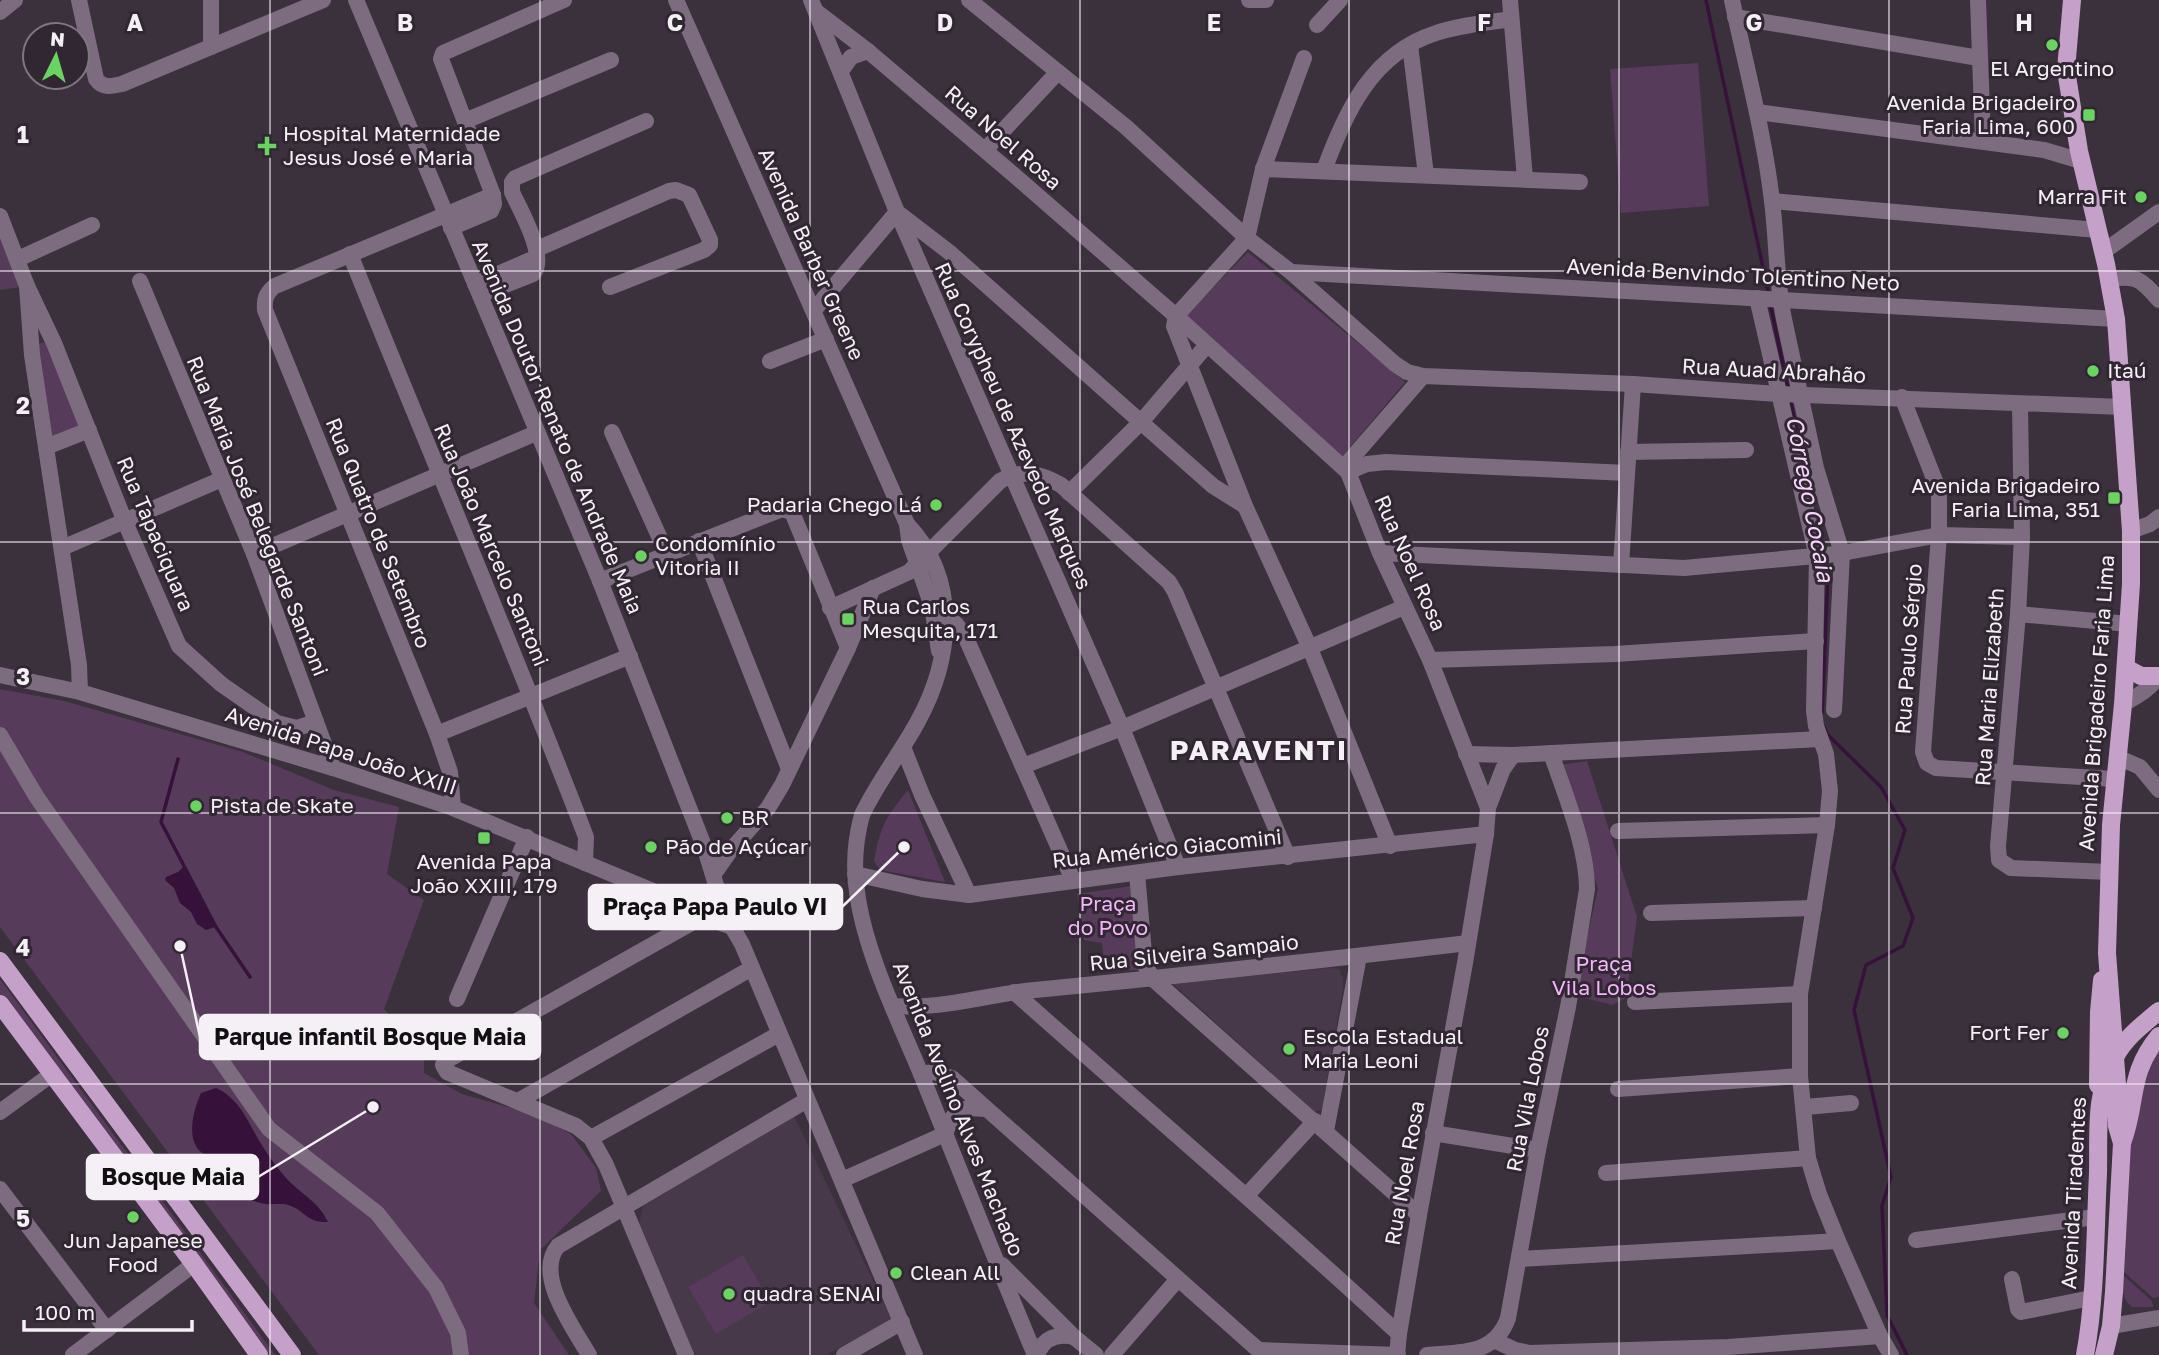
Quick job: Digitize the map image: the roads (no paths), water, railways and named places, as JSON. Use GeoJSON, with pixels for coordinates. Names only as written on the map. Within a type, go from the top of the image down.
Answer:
{"type":"FeatureCollection","features":[{"type":"Feature","properties":{"kind":"main road","name":"Avenida Brigadeiro Faria Lima"},"geometry":{"type":"LineString","coordinates":[[2072,0],[2066,70],[2081,161],[2116,319],[2131,531],[2132,584],[2114,779],[2107,953],[2117,1084],[2117,1126],[2122,1143]]}},
{"type":"Feature","properties":{"kind":"main road"},"geometry":{"type":"LineString","coordinates":[[2126,668],[2141,676],[2159,676]]}},
{"type":"Feature","properties":{"kind":"main road","name":"Avenida Brigadeiro Faria Lima"},"geometry":{"type":"LineString","coordinates":[[2098,1103],[2099,995],[2107,953]]}},
{"type":"Feature","properties":{"kind":"main road"},"geometry":{"type":"LineString","coordinates":[[0,961],[292,1355]]}},
{"type":"Feature","properties":{"kind":"main road"},"geometry":{"type":"LineString","coordinates":[[0,1004],[194,1264],[254,1353]]}},
{"type":"Feature","properties":{"kind":"main road","name":"Avenida Tiradentes"},"geometry":{"type":"LineString","coordinates":[[2085,1355],[2096,1217],[2098,1103],[2114,1058],[2129,1036],[2159,1011]]}},
{"type":"Feature","properties":{"kind":"main road"},"geometry":{"type":"LineString","coordinates":[[2104,1355],[2112,1320],[2122,1143],[2128,1127],[2137,1073],[2142,1059],[2159,1035]]}},
{"type":"Feature","properties":{"kind":"street"},"geometry":{"type":"LineString","coordinates":[[0,12],[15,0]]}},
{"type":"Feature","properties":{"kind":"street"},"geometry":{"type":"LineString","coordinates":[[79,0],[96,79],[105,86],[122,84],[323,0]]}},
{"type":"Feature","properties":{"kind":"street"},"geometry":{"type":"LineString","coordinates":[[211,0],[211,47]]}},
{"type":"Feature","properties":{"kind":"street","name":"Avenida Doutor Renato de Andrade Maia"},"geometry":{"type":"LineString","coordinates":[[356,0],[600,581],[724,900],[915,1355]]}},
{"type":"Feature","properties":{"kind":"street"},"geometry":{"type":"LineString","coordinates":[[349,254],[448,221],[493,195],[441,59],[443,53],[564,0]]}},
{"type":"Feature","properties":{"kind":"street","name":"Avenida Barber Greene"},"geometry":{"type":"LineString","coordinates":[[676,0],[907,524],[923,558],[943,589],[947,617],[945,641],[932,694],[862,815],[856,836],[855,874]]}},
{"type":"Feature","properties":{"kind":"street"},"geometry":{"type":"LineString","coordinates":[[969,0],[1126,127],[1247,237],[1291,272],[1400,369],[1423,376],[1346,469]]}},
{"type":"Feature","properties":{"kind":"street"},"geometry":{"type":"LineString","coordinates":[[1249,0],[1266,0]]}},
{"type":"Feature","properties":{"kind":"street"},"geometry":{"type":"LineString","coordinates":[[1317,26],[1340,0]]}},
{"type":"Feature","properties":{"kind":"street"},"geometry":{"type":"LineString","coordinates":[[1510,0],[1525,179]]}},
{"type":"Feature","properties":{"kind":"street"},"geometry":{"type":"LineString","coordinates":[[1732,0],[1757,112],[1772,201],[1769,298],[1830,555],[1816,640],[1814,711],[1830,774],[1827,825],[1800,995],[1800,1076],[1808,1158],[1838,1241],[1891,1355]]}},
{"type":"Feature","properties":{"kind":"street"},"geometry":{"type":"LineString","coordinates":[[1978,0],[1983,141]]}},
{"type":"Feature","properties":{"kind":"street","name":"Rua Noel Rosa"},"geometry":{"type":"LineString","coordinates":[[814,6],[1176,316],[1346,469],[1380,554],[1430,660],[1488,808],[1468,943],[1399,1334],[1398,1355]]}},
{"type":"Feature","properties":{"kind":"street","name":"Rua Corypheu de Azevedo Marques"},"geometry":{"type":"LineString","coordinates":[[814,6],[897,212],[1122,728],[1178,867]]}},
{"type":"Feature","properties":{"kind":"street"},"geometry":{"type":"LineString","coordinates":[[1735,17],[1979,58]]}},
{"type":"Feature","properties":{"kind":"street"},"geometry":{"type":"LineString","coordinates":[[1324,170],[1348,110],[1360,91],[1380,69],[1410,45],[1434,34],[1511,19]]}},
{"type":"Feature","properties":{"kind":"street"},"geometry":{"type":"LineString","coordinates":[[1410,45],[1426,175]]}},
{"type":"Feature","properties":{"kind":"street"},"geometry":{"type":"LineString","coordinates":[[841,71],[851,57],[868,51]]}},
{"type":"Feature","properties":{"kind":"street"},"geometry":{"type":"LineString","coordinates":[[1304,58],[1263,169],[1247,237],[1176,316],[1175,331],[1245,506],[1309,646],[1390,846]]}},
{"type":"Feature","properties":{"kind":"street"},"geometry":{"type":"LineString","coordinates":[[465,121],[611,60]]}},
{"type":"Feature","properties":{"kind":"street"},"geometry":{"type":"LineString","coordinates":[[985,150],[1058,72]]}},
{"type":"Feature","properties":{"kind":"street"},"geometry":{"type":"LineString","coordinates":[[1757,112],[2044,150],[2081,161]]}},
{"type":"Feature","properties":{"kind":"street"},"geometry":{"type":"LineString","coordinates":[[537,253],[512,192],[515,178],[646,121]]}},
{"type":"Feature","properties":{"kind":"street"},"geometry":{"type":"LineString","coordinates":[[2044,150],[2077,140]]}},
{"type":"Feature","properties":{"kind":"street"},"geometry":{"type":"LineString","coordinates":[[1263,169],[1580,182]]}},
{"type":"Feature","properties":{"kind":"street"},"geometry":{"type":"LineString","coordinates":[[477,289],[537,253],[669,191],[676,190],[689,195],[710,245],[704,250],[610,287]]}},
{"type":"Feature","properties":{"kind":"street"},"geometry":{"type":"LineString","coordinates":[[1772,201],[2097,230]]}},
{"type":"Feature","properties":{"kind":"street"},"geometry":{"type":"LineString","coordinates":[[2069,228],[2092,208]]}},
{"type":"Feature","properties":{"kind":"street"},"geometry":{"type":"LineString","coordinates":[[814,310],[897,212],[949,252],[1213,486],[1245,506]]}},
{"type":"Feature","properties":{"kind":"street"},"geometry":{"type":"LineString","coordinates":[[2103,252],[2159,212]]}},
{"type":"Feature","properties":{"kind":"street"},"geometry":{"type":"LineString","coordinates":[[0,216],[27,286],[32,355],[62,548],[76,688]]}},
{"type":"Feature","properties":{"kind":"street"},"geometry":{"type":"LineString","coordinates":[[18,259],[92,225]]}},
{"type":"Feature","properties":{"kind":"street"},"geometry":{"type":"LineString","coordinates":[[920,265],[932,257],[949,252]]}},
{"type":"Feature","properties":{"kind":"street","name":"Rua Quatro de Setembro"},"geometry":{"type":"LineString","coordinates":[[349,254],[275,286],[265,296],[265,310],[437,734],[452,786],[447,806]]}},
{"type":"Feature","properties":{"kind":"street","name":"Rua João Marcelo Santoni"},"geometry":{"type":"LineString","coordinates":[[349,254],[438,475],[532,695],[586,837],[584,859]]}},
{"type":"Feature","properties":{"kind":"street","name":"Avenida Benvindo Tolentino Neto"},"geometry":{"type":"LineString","coordinates":[[1291,272],[2116,319]]}},
{"type":"Feature","properties":{"kind":"street"},"geometry":{"type":"LineString","coordinates":[[1315,294],[1347,275]]}},
{"type":"Feature","properties":{"kind":"street"},"geometry":{"type":"LineString","coordinates":[[2109,279],[2128,276],[2139,279],[2159,300]]}},
{"type":"Feature","properties":{"kind":"street","name":"Rua Maria José Belegarde Santoni"},"geometry":{"type":"LineString","coordinates":[[140,281],[254,554],[333,768]]}},
{"type":"Feature","properties":{"kind":"street","name":"Rua Tapaciquara"},"geometry":{"type":"LineString","coordinates":[[27,286],[54,343],[125,522],[177,643],[221,684],[277,723],[297,728],[316,722]]}},
{"type":"Feature","properties":{"kind":"street"},"geometry":{"type":"LineString","coordinates":[[1769,298],[1790,395],[1816,468],[1830,555],[1834,710]]}},
{"type":"Feature","properties":{"kind":"street"},"geometry":{"type":"LineString","coordinates":[[769,361],[826,339]]}},
{"type":"Feature","properties":{"kind":"street"},"geometry":{"type":"LineString","coordinates":[[32,355],[35,346],[40,342],[54,343]]}},
{"type":"Feature","properties":{"kind":"street"},"geometry":{"type":"LineString","coordinates":[[1069,493],[1141,422],[1207,345]]}},
{"type":"Feature","properties":{"kind":"street","name":"Rua Auad Abrahão"},"geometry":{"type":"LineString","coordinates":[[1423,376],[1633,384],[1790,395],[2123,407]]}},
{"type":"Feature","properties":{"kind":"street"},"geometry":{"type":"LineString","coordinates":[[1621,565],[1633,384]]}},
{"type":"Feature","properties":{"kind":"street","name":"Rua Paulo Sérgio"},"geometry":{"type":"LineString","coordinates":[[1902,397],[1937,484],[1939,535],[1923,752],[1927,763],[1936,768],[2114,779]]}},
{"type":"Feature","properties":{"kind":"street","name":"Rua Maria Elizabeth"},"geometry":{"type":"LineString","coordinates":[[2020,405],[2021,537],[2018,614],[1998,845],[1999,860],[2011,867],[2109,872]]}},
{"type":"Feature","properties":{"kind":"street"},"geometry":{"type":"LineString","coordinates":[[46,447],[89,430]]}},
{"type":"Feature","properties":{"kind":"street"},"geometry":{"type":"LineString","coordinates":[[612,432],[667,554]]}},
{"type":"Feature","properties":{"kind":"street"},"geometry":{"type":"LineString","coordinates":[[254,554],[536,433]]}},
{"type":"Feature","properties":{"kind":"street"},"geometry":{"type":"LineString","coordinates":[[1628,452],[1746,450]]}},
{"type":"Feature","properties":{"kind":"street"},"geometry":{"type":"LineString","coordinates":[[1346,469],[1386,462],[1628,473]]}},
{"type":"Feature","properties":{"kind":"street"},"geometry":{"type":"LineString","coordinates":[[830,608],[909,572],[990,489],[1011,474],[1041,475],[1061,485],[1169,582],[1180,601],[1288,857]]}},
{"type":"Feature","properties":{"kind":"street"},"geometry":{"type":"LineString","coordinates":[[62,548],[222,478]]}},
{"type":"Feature","properties":{"kind":"street"},"geometry":{"type":"LineString","coordinates":[[600,581],[782,509],[788,509],[792,512],[848,648]]}},
{"type":"Feature","properties":{"kind":"street"},"geometry":{"type":"LineString","coordinates":[[2131,531],[2150,524],[2159,517]]}},
{"type":"Feature","properties":{"kind":"street"},"geometry":{"type":"LineString","coordinates":[[1380,554],[1684,568],[1830,555],[1939,535],[2021,537]]}},
{"type":"Feature","properties":{"kind":"street"},"geometry":{"type":"LineString","coordinates":[[699,541],[789,769]]}},
{"type":"Feature","properties":{"kind":"street","name":"Avenida Barber Greene"},"geometry":{"type":"LineString","coordinates":[[923,558],[941,659]]}},
{"type":"Feature","properties":{"kind":"street"},"geometry":{"type":"LineString","coordinates":[[714,874],[730,851],[768,808],[782,785],[848,648],[873,588]]}},
{"type":"Feature","properties":{"kind":"street"},"geometry":{"type":"LineString","coordinates":[[1023,766],[1122,728],[1404,607]]}},
{"type":"Feature","properties":{"kind":"street"},"geometry":{"type":"LineString","coordinates":[[2018,614],[2129,624]]}},
{"type":"Feature","properties":{"kind":"street"},"geometry":{"type":"LineString","coordinates":[[947,617],[966,638],[1073,880]]}},
{"type":"Feature","properties":{"kind":"street"},"geometry":{"type":"LineString","coordinates":[[1430,660],[1615,654],[1816,640]]}},
{"type":"Feature","properties":{"kind":"street"},"geometry":{"type":"LineString","coordinates":[[437,734],[630,656]]}},
{"type":"Feature","properties":{"kind":"street","name":"Avenida Papa João XXIII"},"geometry":{"type":"LineString","coordinates":[[0,675],[76,688],[447,806],[584,859],[660,894],[702,917],[735,927]]}},
{"type":"Feature","properties":{"kind":"street"},"geometry":{"type":"LineString","coordinates":[[2123,704],[2141,694],[2159,676]]}},
{"type":"Feature","properties":{"kind":"street"},"geometry":{"type":"LineString","coordinates":[[0,735],[50,817],[269,1129],[377,1213],[436,1288],[458,1333],[461,1355]]}},
{"type":"Feature","properties":{"kind":"street"},"geometry":{"type":"LineString","coordinates":[[1466,754],[1551,754],[1820,739]]}},
{"type":"Feature","properties":{"kind":"street"},"geometry":{"type":"LineString","coordinates":[[903,747],[927,807],[969,895]]}},
{"type":"Feature","properties":{"kind":"street","name":"Rua Vila Lobos"},"geometry":{"type":"LineString","coordinates":[[1496,1341],[1508,1318],[1520,1259],[1538,1150],[1568,1007],[1587,889],[1583,856],[1551,754]]}},
{"type":"Feature","properties":{"kind":"street"},"geometry":{"type":"LineString","coordinates":[[1488,808],[1503,769],[1513,755]]}},
{"type":"Feature","properties":{"kind":"street"},"geometry":{"type":"LineString","coordinates":[[2117,757],[2140,767],[2159,790]]}},
{"type":"Feature","properties":{"kind":"street"},"geometry":{"type":"LineString","coordinates":[[1618,831],[1827,825]]}},
{"type":"Feature","properties":{"kind":"street","name":"Rua Américo Giacomini"},"geometry":{"type":"LineString","coordinates":[[855,874],[922,889],[969,895],[1178,867],[1486,834]]}},
{"type":"Feature","properties":{"kind":"street"},"geometry":{"type":"LineString","coordinates":[[457,999],[527,838]]}},
{"type":"Feature","properties":{"kind":"street"},"geometry":{"type":"LineString","coordinates":[[1137,873],[1145,965],[1153,979],[1419,1215]]}},
{"type":"Feature","properties":{"kind":"street","name":"Avenida Avelino Alves Machado"},"geometry":{"type":"LineString","coordinates":[[855,874],[858,901],[867,936],[893,1006],[1036,1355]]}},
{"type":"Feature","properties":{"kind":"street","name":"Avenida Papa João XXIII"},"geometry":{"type":"LineString","coordinates":[[660,894],[724,900]]}},
{"type":"Feature","properties":{"kind":"street"},"geometry":{"type":"LineString","coordinates":[[678,905],[678,931]]}},
{"type":"Feature","properties":{"kind":"street"},"geometry":{"type":"LineString","coordinates":[[1651,913],[1814,908]]}},
{"type":"Feature","properties":{"kind":"street"},"geometry":{"type":"LineString","coordinates":[[685,1355],[606,1165],[591,1139],[576,1126],[447,1072],[443,1062],[702,917]]}},
{"type":"Feature","properties":{"kind":"street","name":"Rua Silveira Sampaio"},"geometry":{"type":"LineString","coordinates":[[893,1006],[925,1007],[1014,992],[1468,943]]}},
{"type":"Feature","properties":{"kind":"street"},"geometry":{"type":"LineString","coordinates":[[1247,1195],[1321,1126],[1359,956]]}},
{"type":"Feature","properties":{"kind":"street"},"geometry":{"type":"LineString","coordinates":[[518,1101],[752,968]]}},
{"type":"Feature","properties":{"kind":"street"},"geometry":{"type":"LineString","coordinates":[[1014,992],[1247,1195],[1399,1334]]}},
{"type":"Feature","properties":{"kind":"street"},"geometry":{"type":"LineString","coordinates":[[1635,1002],[1800,995]]}},
{"type":"Feature","properties":{"kind":"street"},"geometry":{"type":"LineString","coordinates":[[925,1007],[904,1033],[943,1073],[1262,1353],[1398,1355]]}},
{"type":"Feature","properties":{"kind":"street"},"geometry":{"type":"LineString","coordinates":[[591,1139],[779,1034]]}},
{"type":"Feature","properties":{"kind":"street"},"geometry":{"type":"LineString","coordinates":[[921,1074],[943,1073]]}},
{"type":"Feature","properties":{"kind":"street"},"geometry":{"type":"LineString","coordinates":[[0,1112],[51,1074]]}},
{"type":"Feature","properties":{"kind":"street"},"geometry":{"type":"LineString","coordinates":[[1618,1089],[1800,1076]]}},
{"type":"Feature","properties":{"kind":"street"},"geometry":{"type":"LineString","coordinates":[[536,1108],[541,1088]]}},
{"type":"Feature","properties":{"kind":"street"},"geometry":{"type":"LineString","coordinates":[[589,1355],[553,1288],[550,1259],[558,1246],[807,1100]]}},
{"type":"Feature","properties":{"kind":"street"},"geometry":{"type":"LineString","coordinates":[[1805,1107],[1852,1102]]}},
{"type":"Feature","properties":{"kind":"street"},"geometry":{"type":"LineString","coordinates":[[842,1180],[945,1134],[958,1110],[985,1109]]}},
{"type":"Feature","properties":{"kind":"street"},"geometry":{"type":"LineString","coordinates":[[1433,1133],[1538,1150]]}},
{"type":"Feature","properties":{"kind":"street"},"geometry":{"type":"LineString","coordinates":[[1606,1173],[1808,1158]]}},
{"type":"Feature","properties":{"kind":"street"},"geometry":{"type":"LineString","coordinates":[[0,1189],[107,1330]]}},
{"type":"Feature","properties":{"kind":"street"},"geometry":{"type":"LineString","coordinates":[[1916,1240],[2096,1217]]}},
{"type":"Feature","properties":{"kind":"street"},"geometry":{"type":"LineString","coordinates":[[1520,1259],[1838,1241]]}},
{"type":"Feature","properties":{"kind":"street"},"geometry":{"type":"LineString","coordinates":[[997,1260],[1074,1337],[1096,1355]]}},
{"type":"Feature","properties":{"kind":"street"},"geometry":{"type":"LineString","coordinates":[[73,1355],[194,1264]]}},
{"type":"Feature","properties":{"kind":"street"},"geometry":{"type":"LineString","coordinates":[[1112,1355],[1178,1279]]}},
{"type":"Feature","properties":{"kind":"street"},"geometry":{"type":"LineString","coordinates":[[2012,1279],[2018,1309],[2021,1312],[2091,1298]]}},
{"type":"Feature","properties":{"kind":"street"},"geometry":{"type":"LineString","coordinates":[[2112,1320],[2159,1318]]}},
{"type":"Feature","properties":{"kind":"street"},"geometry":{"type":"LineString","coordinates":[[844,1355],[902,1322]]}},
{"type":"Feature","properties":{"kind":"street"},"geometry":{"type":"LineString","coordinates":[[1427,1355],[1468,1352],[1496,1341],[1514,1350],[1530,1353],[1728,1347],[1880,1336]]}},
{"type":"Feature","properties":{"kind":"street"},"geometry":{"type":"LineString","coordinates":[[1036,1355],[1049,1339],[1074,1337]]}},
{"type":"Feature","properties":{"kind":"waterway","name":"Córrego Cocaia"},"geometry":{"type":"LineString","coordinates":[[1706,0],[1769,296]]}},
{"type":"Feature","properties":{"kind":"waterway","name":"Córrego Cocaia"},"geometry":{"type":"LineString","coordinates":[[1770,303],[1788,388]]}},
{"type":"Feature","properties":{"kind":"waterway","name":"Córrego Cocaia"},"geometry":{"type":"LineString","coordinates":[[1790,399],[1810,491]]}},
{"type":"Feature","properties":{"kind":"waterway","name":"Córrego Cocaia"},"geometry":{"type":"LineString","coordinates":[[1822,713],[1828,574],[1825,560]]}},
{"type":"Feature","properties":{"kind":"waterway","name":"Córrego Cocaia"},"geometry":{"type":"LineString","coordinates":[[1824,727],[1828,735],[1881,787],[1905,830],[1893,868],[1913,918],[1903,946],[1866,965],[1854,1010],[1891,1177],[1882,1206],[1887,1315],[1907,1355]]}},
{"type":"Feature","properties":{"kind":"waterway"},"geometry":{"type":"LineString","coordinates":[[178,759],[161,822],[216,927],[250,977]]}},
{"type":"Feature","properties":{"kind":"place","name":"El Argentino"},"geometry":{"type":"Point","coordinates":[2052,45]}},
{"type":"Feature","properties":{"kind":"place","name":"Avenida Brigadeiro Faria Lima, 600"},"geometry":{"type":"Point","coordinates":[2089,115]}},
{"type":"Feature","properties":{"kind":"place","name":"Hospital Maternidade Jesus José e Maria"},"geometry":{"type":"Point","coordinates":[267,146]}},
{"type":"Feature","properties":{"kind":"place","name":"Marra Fit"},"geometry":{"type":"Point","coordinates":[2141,197]}},
{"type":"Feature","properties":{"kind":"place","name":"Itaú"},"geometry":{"type":"Point","coordinates":[2093,371]}},
{"type":"Feature","properties":{"kind":"place","name":"Avenida Brigadeiro Faria Lima, 351"},"geometry":{"type":"Point","coordinates":[2114,498]}},
{"type":"Feature","properties":{"kind":"place","name":"Padaria Chego Lá"},"geometry":{"type":"Point","coordinates":[936,505]}},
{"type":"Feature","properties":{"kind":"place","name":"Condomínio Vitoria II"},"geometry":{"type":"Point","coordinates":[641,556]}},
{"type":"Feature","properties":{"kind":"place","name":"Rua Carlos Mesquita, 171"},"geometry":{"type":"Point","coordinates":[848,619]}},
{"type":"Feature","properties":{"kind":"place","name":"Pista de Skate"},"geometry":{"type":"Point","coordinates":[196,806]}},
{"type":"Feature","properties":{"kind":"place","name":"BR"},"geometry":{"type":"Point","coordinates":[727,818]}},
{"type":"Feature","properties":{"kind":"place","name":"Avenida Papa João XXIII, 179"},"geometry":{"type":"Point","coordinates":[484,838]}},
{"type":"Feature","properties":{"kind":"place","name":"Pão de Açúcar"},"geometry":{"type":"Point","coordinates":[651,847]}},
{"type":"Feature","properties":{"kind":"place","name":"Praça Papa Paulo VI"},"geometry":{"type":"Point","coordinates":[904,847]}},
{"type":"Feature","properties":{"kind":"place","name":"Parque infantil Bosque Maia"},"geometry":{"type":"Point","coordinates":[180,946]}},
{"type":"Feature","properties":{"kind":"place","name":"Fort Fer"},"geometry":{"type":"Point","coordinates":[2063,1033]}},
{"type":"Feature","properties":{"kind":"place","name":"Escola Estadual Maria Leoni"},"geometry":{"type":"Point","coordinates":[1289,1049]}},
{"type":"Feature","properties":{"kind":"place","name":"Bosque Maia"},"geometry":{"type":"Point","coordinates":[373,1107]}},
{"type":"Feature","properties":{"kind":"place","name":"Jun Japanese Food"},"geometry":{"type":"Point","coordinates":[133,1217]}},
{"type":"Feature","properties":{"kind":"place","name":"Clean All"},"geometry":{"type":"Point","coordinates":[896,1273]}},
{"type":"Feature","properties":{"kind":"place","name":"quadra SENAI"},"geometry":{"type":"Point","coordinates":[729,1294]}},
{"type":"Feature","properties":{"kind":"district","name":"PARAVENTI"},"geometry":{"type":"Point","coordinates":[1259,750]}},
{"type":"Feature","properties":{"kind":"park label","name":"Praça do Povo"},"geometry":{"type":"Point","coordinates":[1108,916]}},
{"type":"Feature","properties":{"kind":"park label","name":"Praça Vila Lobos"},"geometry":{"type":"Point","coordinates":[1604,976]}}]}
